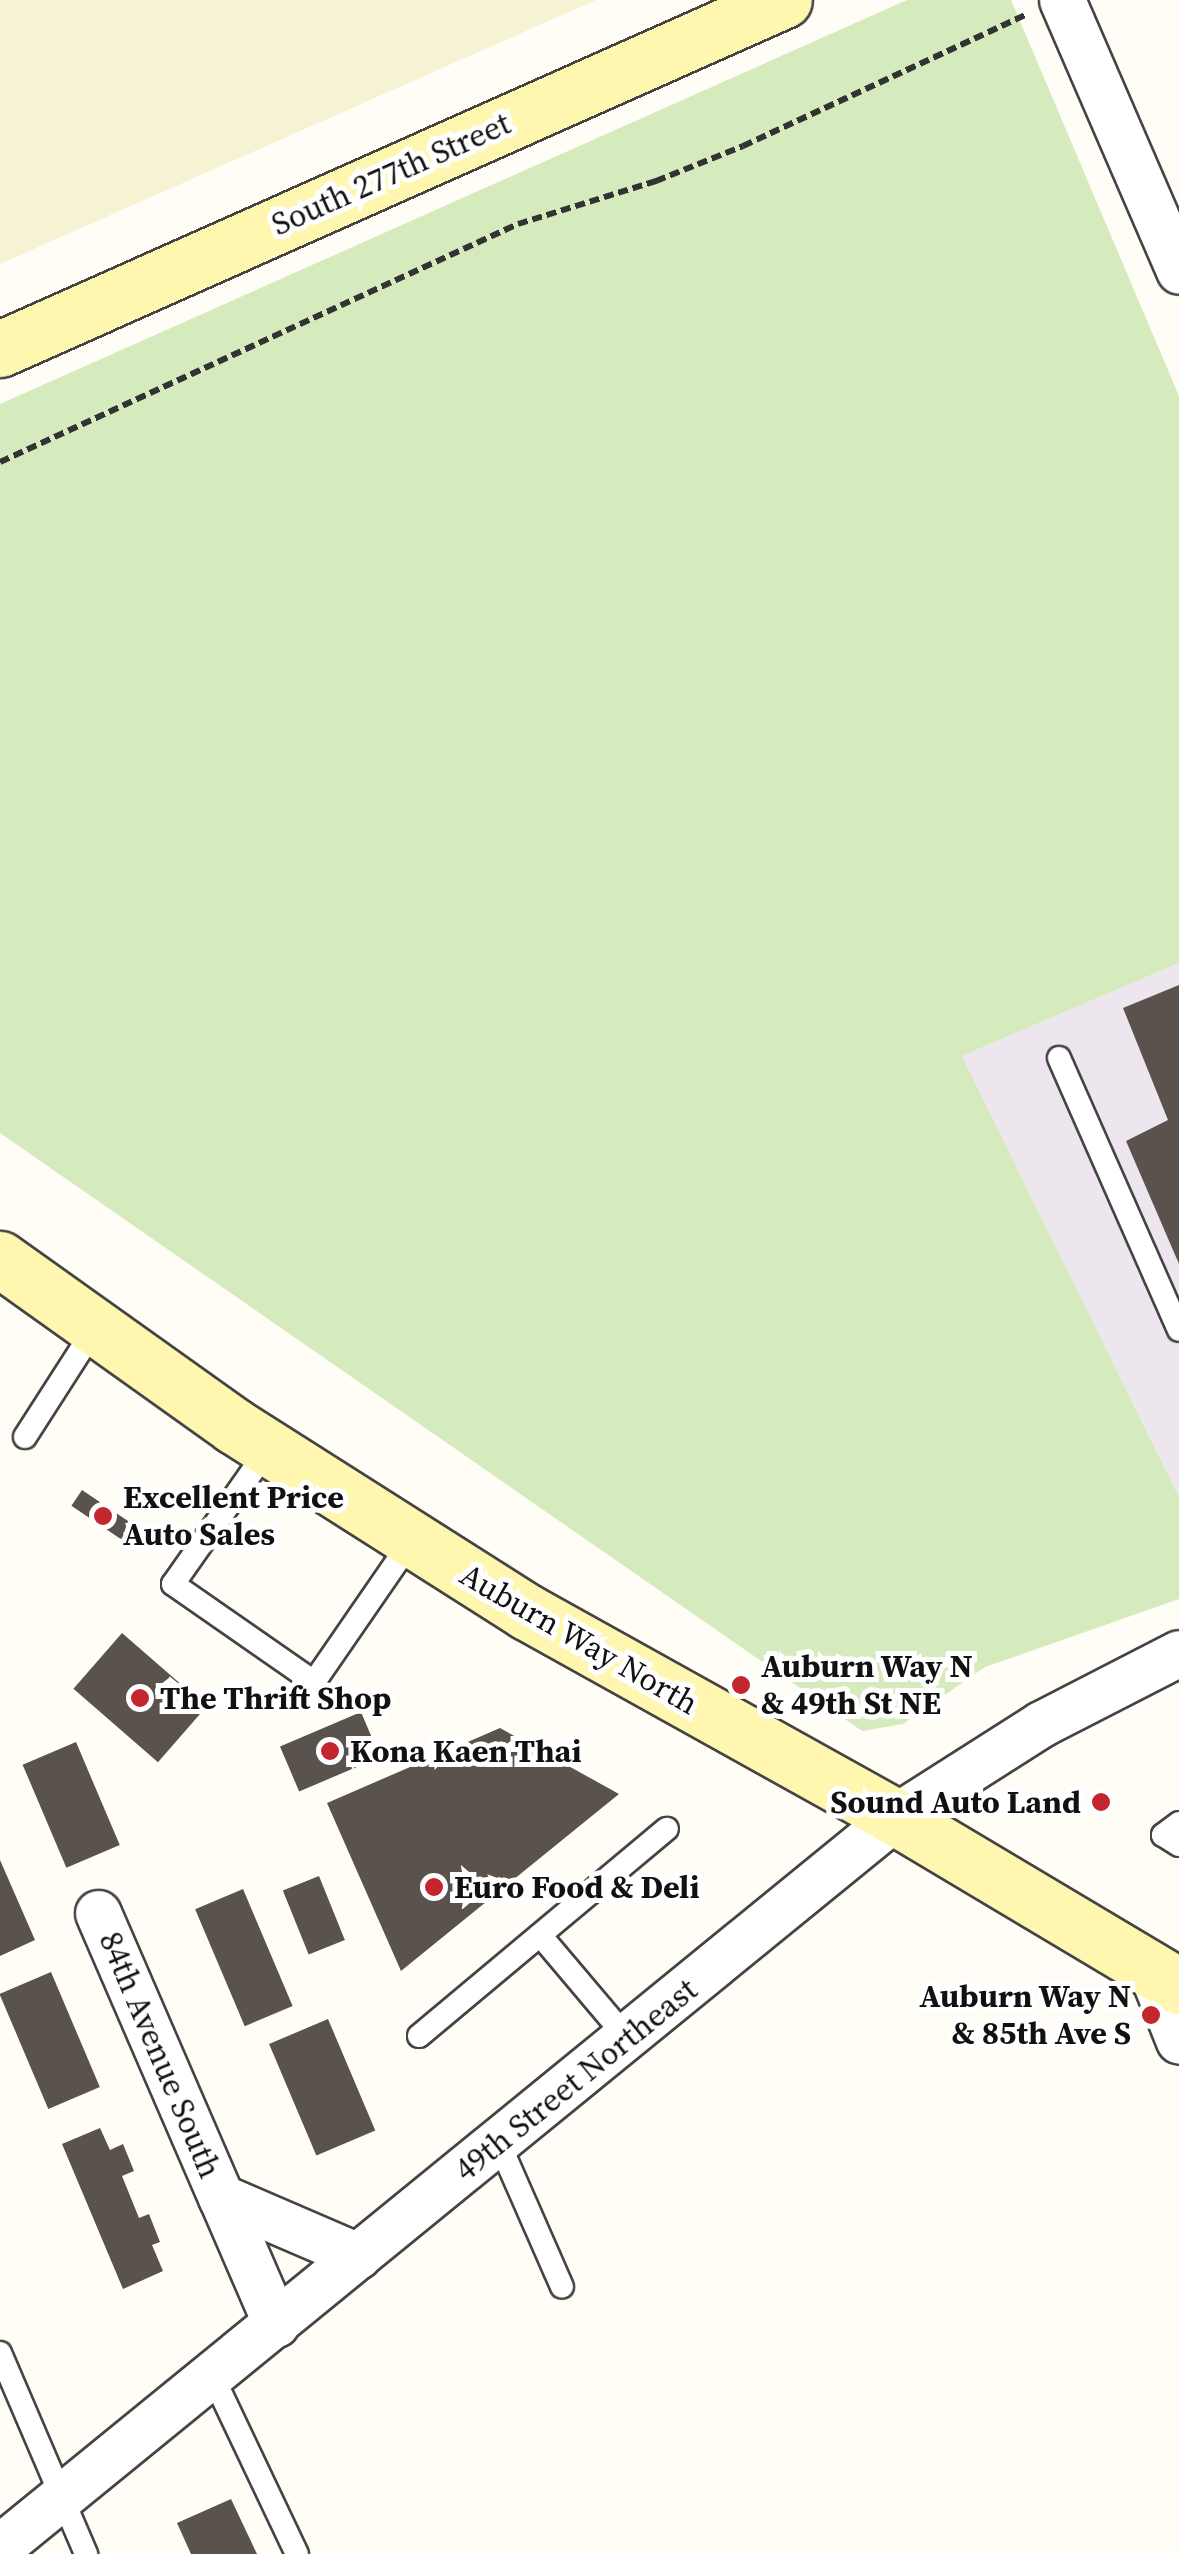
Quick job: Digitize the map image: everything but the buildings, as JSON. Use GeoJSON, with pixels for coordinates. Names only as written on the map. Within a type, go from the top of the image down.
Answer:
{"type":"FeatureCollection","features":[{"type":"Feature","properties":{"kind":"main road","name":"South 277th Street"},"geometry":{"type":"LineString","coordinates":[[0,349],[784,0]]}},
{"type":"Feature","properties":{"kind":"main road","name":"Auburn Way North"},"geometry":{"type":"LineString","coordinates":[[0,1259],[268,1449],[527,1612],[895,1818],[1165,1978]]}},
{"type":"Feature","properties":{"kind":"street"},"geometry":{"type":"LineString","coordinates":[[1051,4],[1179,270]]}},
{"type":"Feature","properties":{"kind":"street","name":"49th Street Northeast"},"geometry":{"type":"LineString","coordinates":[[0,2547],[498,2141],[628,2040],[895,1818],[1042,1724],[1179,1653]]}},
{"type":"Feature","properties":{"kind":"street","name":"84th Avenue South"},"geometry":{"type":"LineString","coordinates":[[98,1913],[276,2324]]}},
{"type":"Feature","properties":{"kind":"street"},"geometry":{"type":"LineString","coordinates":[[1165,1978],[1179,2040]]}},
{"type":"Feature","properties":{"kind":"street","name":"84th Avenue South"},"geometry":{"type":"LineString","coordinates":[[221,2197],[358,2256]]}},
{"type":"Feature","properties":{"kind":"lane"},"geometry":{"type":"LineString","coordinates":[[1059,1058],[1179,1330]]}},
{"type":"Feature","properties":{"kind":"lane"},"geometry":{"type":"LineString","coordinates":[[25,1437],[95,1328]]}},
{"type":"Feature","properties":{"kind":"lane"},"geometry":{"type":"LineString","coordinates":[[268,1449],[173,1584],[314,1682],[412,1540]]}},
{"type":"Feature","properties":{"kind":"lane"},"geometry":{"type":"LineString","coordinates":[[1179,1824],[1163,1835],[1179,1845]]}},
{"type":"Feature","properties":{"kind":"lane"},"geometry":{"type":"LineString","coordinates":[[420,2036],[668,1829]]}},
{"type":"Feature","properties":{"kind":"lane"},"geometry":{"type":"LineString","coordinates":[[540,1935],[628,2040]]}},
{"type":"Feature","properties":{"kind":"lane"},"geometry":{"type":"LineString","coordinates":[[498,2141],[562,2287]]}},
{"type":"Feature","properties":{"kind":"lane"},"geometry":{"type":"LineString","coordinates":[[0,2352],[86,2554]]}},
{"type":"Feature","properties":{"kind":"lane"},"geometry":{"type":"LineString","coordinates":[[212,2375],[297,2554]]}},
{"type":"Feature","properties":{"kind":"path"},"geometry":{"type":"LineString","coordinates":[[0,462],[518,224],[656,181],[743,146],[1051,4]]}},
{"type":"Feature","properties":{"kind":"shaded area"},"geometry":{"type":"Polygon","coordinates":[[[0,0],[596,0],[0,264],[0,0]]]}},
{"type":"Feature","properties":{"kind":"shaded area"},"geometry":{"type":"Polygon","coordinates":[[[1179,963],[1179,1497],[962,1056],[1179,963]]]}},
{"type":"Feature","properties":{"kind":"green space"},"geometry":{"type":"Polygon","coordinates":[[[907,0],[1011,0],[1179,396],[1179,963],[962,1056],[1179,1497],[1179,1599],[985,1667],[903,1724],[862,1731],[0,1133],[0,404],[907,0]]]}},
{"type":"Feature","properties":{"kind":"place","name":"Excellent Price Auto Sales"},"geometry":{"type":"Point","coordinates":[103,1516]}},
{"type":"Feature","properties":{"kind":"place","name":"Auburn Way N & 49th St NE"},"geometry":{"type":"Point","coordinates":[741,1685]}},
{"type":"Feature","properties":{"kind":"place","name":"The Thrift Shop"},"geometry":{"type":"Point","coordinates":[140,1698]}},
{"type":"Feature","properties":{"kind":"place","name":"Kona Kaen Thai"},"geometry":{"type":"Point","coordinates":[330,1751]}},
{"type":"Feature","properties":{"kind":"place","name":"Sound Auto Land"},"geometry":{"type":"Point","coordinates":[1101,1802]}},
{"type":"Feature","properties":{"kind":"place","name":"Euro Food & Deli"},"geometry":{"type":"Point","coordinates":[434,1887]}},
{"type":"Feature","properties":{"kind":"place","name":"Auburn Way N & 85th Ave S"},"geometry":{"type":"Point","coordinates":[1151,2015]}}]}
